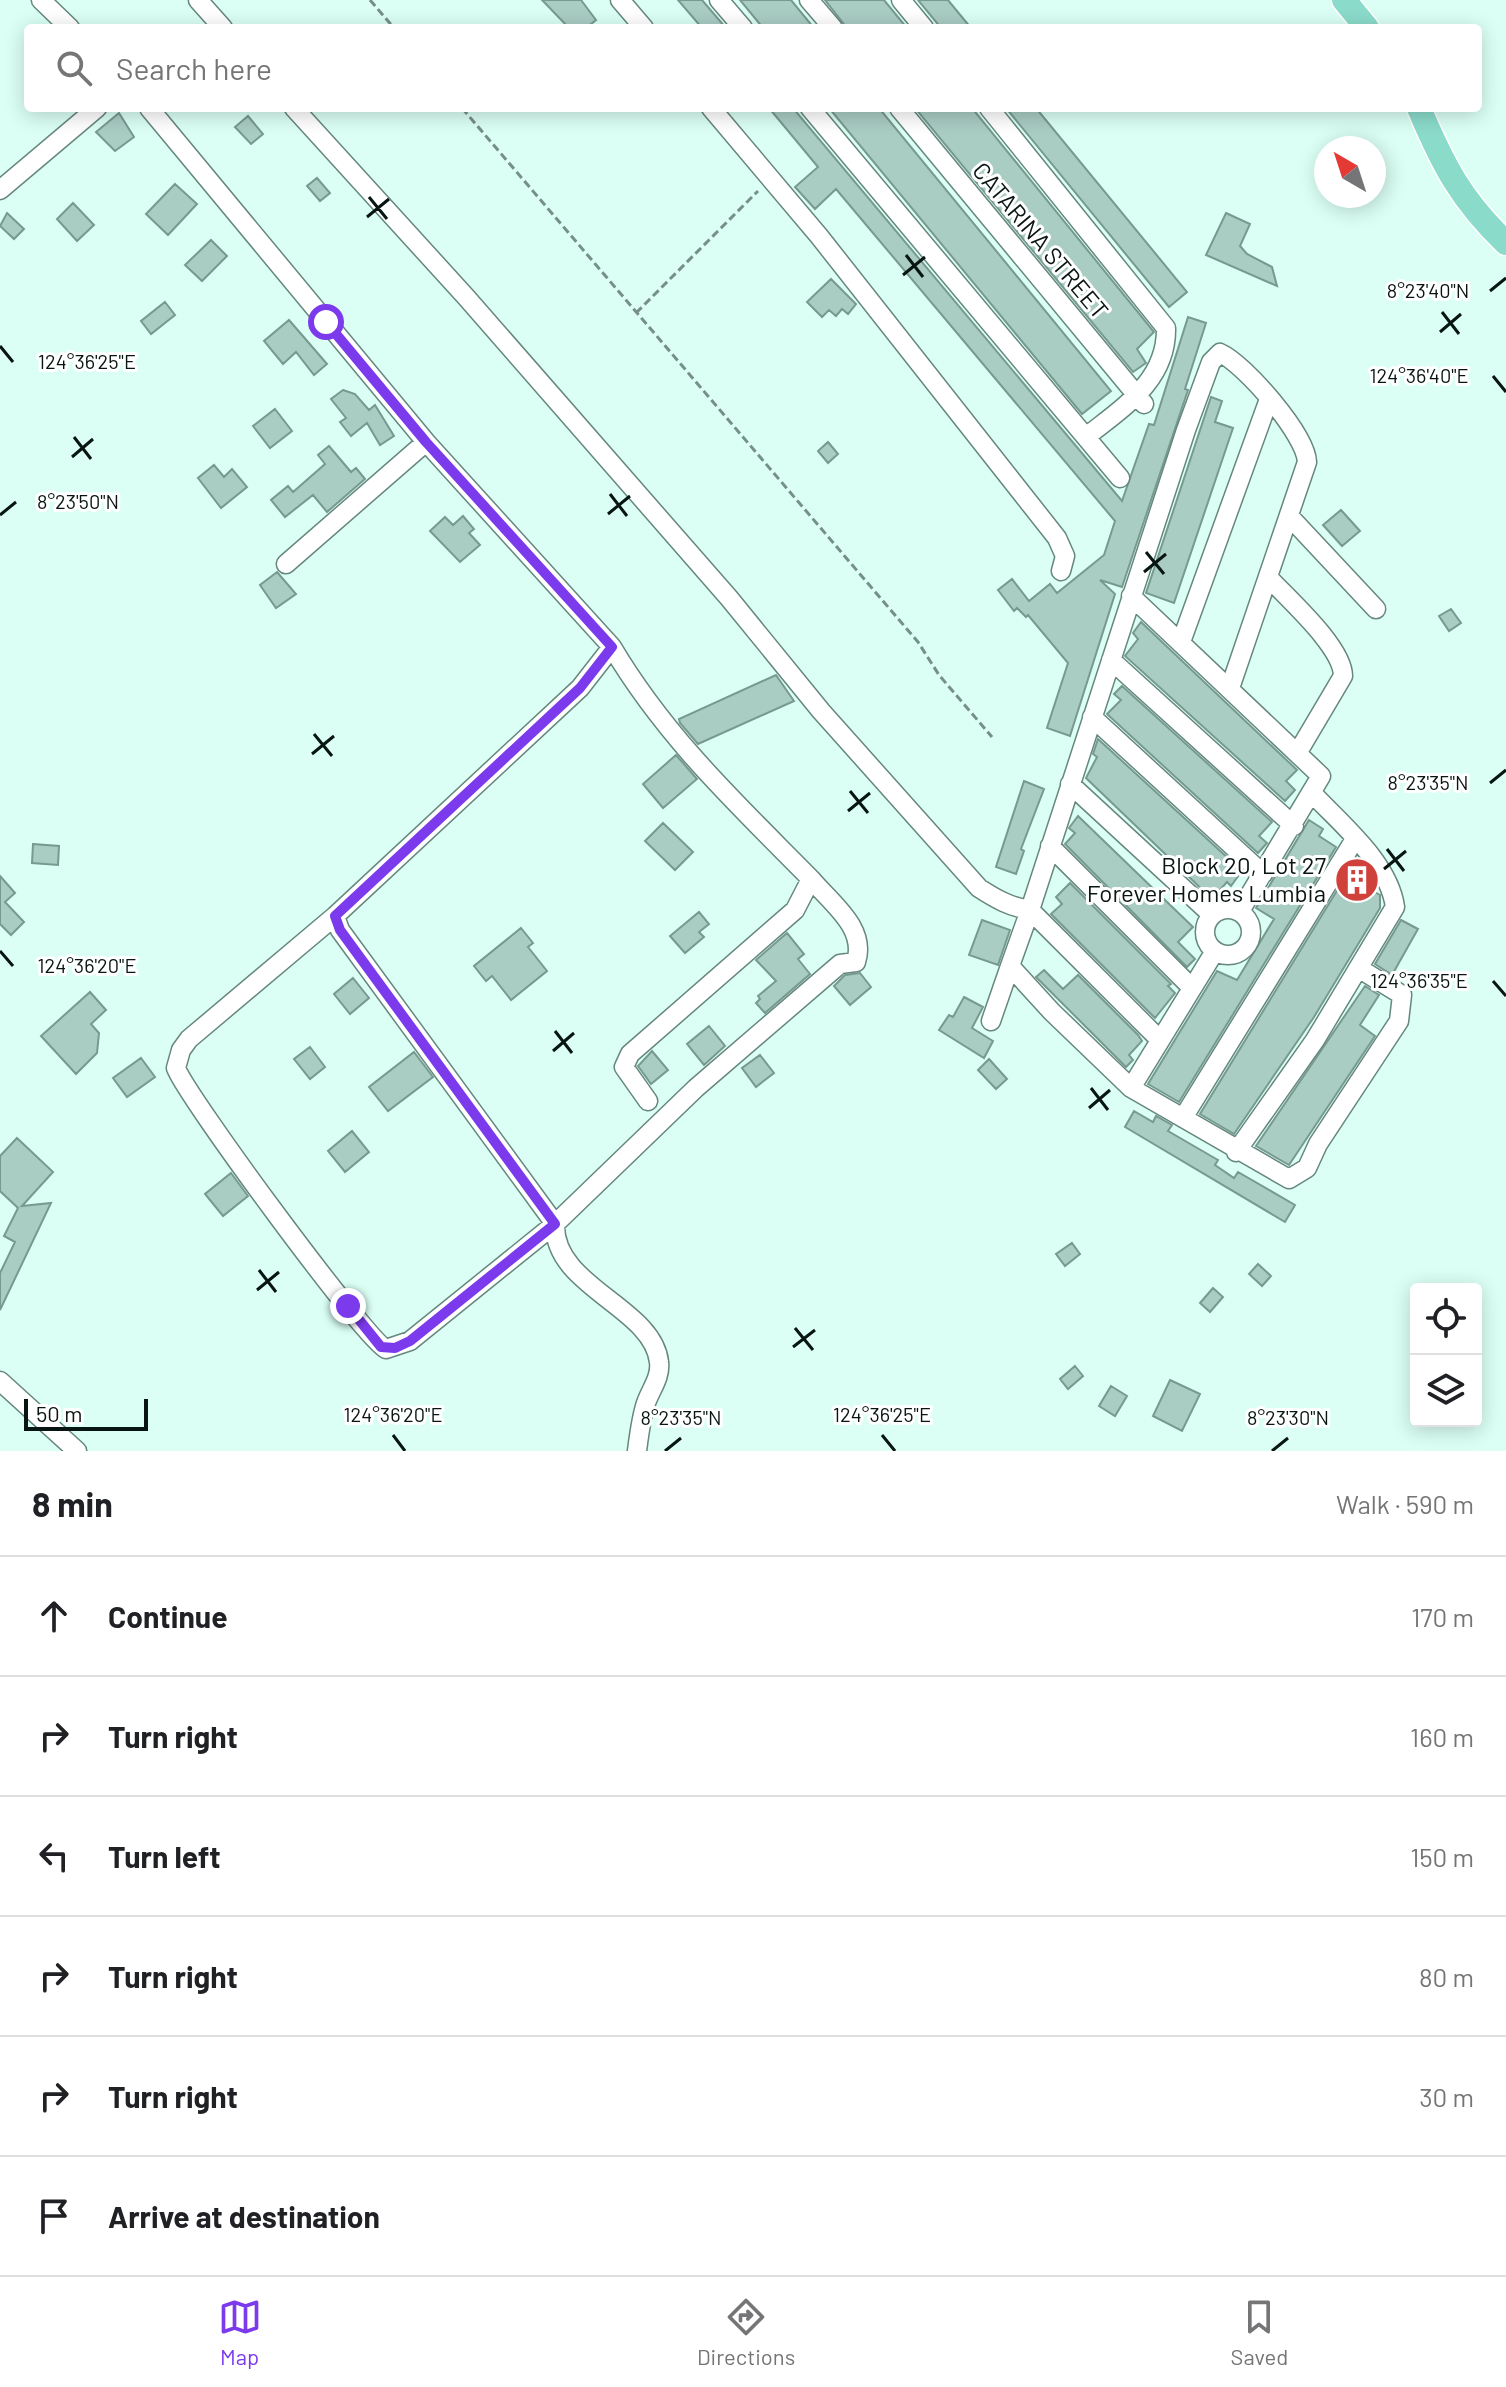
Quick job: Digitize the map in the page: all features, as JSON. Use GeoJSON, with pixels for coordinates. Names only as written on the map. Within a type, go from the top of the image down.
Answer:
{"type":"FeatureCollection","features":[{"type":"Feature","properties":{"kind":"main road"},"geometry":{"type":"LineString","coordinates":[[1344,0],[1364,24]]}},
{"type":"Feature","properties":{"kind":"main road"},"geometry":{"type":"LineString","coordinates":[[1421,112],[1454,185],[1474,212],[1506,243]]}},
{"type":"Feature","properties":{"kind":"street"},"geometry":{"type":"LineString","coordinates":[[41,0],[66,24]]}},
{"type":"Feature","properties":{"kind":"street"},"geometry":{"type":"LineString","coordinates":[[198,0],[219,24]]}},
{"type":"Feature","properties":{"kind":"street"},"geometry":{"type":"LineString","coordinates":[[620,0],[641,24]]}},
{"type":"Feature","properties":{"kind":"street"},"geometry":{"type":"LineString","coordinates":[[719,0],[740,24]]}},
{"type":"Feature","properties":{"kind":"street"},"geometry":{"type":"LineString","coordinates":[[809,0],[830,24]]}},
{"type":"Feature","properties":{"kind":"street"},"geometry":{"type":"LineString","coordinates":[[901,0],[921,24]]}},
{"type":"Feature","properties":{"kind":"street"},"geometry":{"type":"LineString","coordinates":[[0,190],[92,112]]}},
{"type":"Feature","properties":{"kind":"street"},"geometry":{"type":"LineString","coordinates":[[152,112],[426,442],[612,647],[643,699],[712,782],[811,879],[856,932],[859,952],[856,962],[840,964],[696,1088],[555,1224],[410,1341],[386,1349],[348,1306],[196,1103],[176,1068],[181,1050],[335,916],[580,688],[612,647]]}},
{"type":"Feature","properties":{"kind":"street"},"geometry":{"type":"LineString","coordinates":[[298,112],[466,297],[729,598],[821,711],[979,888],[1012,907],[1030,910],[1159,1039]]}},
{"type":"Feature","properties":{"kind":"street"},"geometry":{"type":"LineString","coordinates":[[714,112],[819,236],[1057,538],[1065,556],[1061,571]]}},
{"type":"Feature","properties":{"kind":"street"},"geometry":{"type":"LineString","coordinates":[[813,112],[1120,478]]}},
{"type":"Feature","properties":{"kind":"street","name":"CATARINA STREET"},"geometry":{"type":"LineString","coordinates":[[902,112],[1140,400]]}},
{"type":"Feature","properties":{"kind":"street"},"geometry":{"type":"LineString","coordinates":[[992,112],[1166,328],[1163,352],[1140,400],[1086,437]]}},
{"type":"Feature","properties":{"kind":"street"},"geometry":{"type":"LineString","coordinates":[[991,1021],[1213,357],[1225,355],[1269,399],[1307,455],[1230,688]]}},
{"type":"Feature","properties":{"kind":"street"},"geometry":{"type":"LineString","coordinates":[[1181,642],[1269,399]]}},
{"type":"Feature","properties":{"kind":"street"},"geometry":{"type":"LineString","coordinates":[[286,564],[426,442]]}},
{"type":"Feature","properties":{"kind":"street"},"geometry":{"type":"LineString","coordinates":[[1289,516],[1376,609]]}},
{"type":"Feature","properties":{"kind":"street"},"geometry":{"type":"LineString","coordinates":[[1268,577],[1334,650],[1343,667],[1343,676],[1298,752]]}},
{"type":"Feature","properties":{"kind":"street"},"geometry":{"type":"LineString","coordinates":[[1131,596],[1321,776],[1294,826],[1240,911]]}},
{"type":"Feature","properties":{"kind":"street"},"geometry":{"type":"LineString","coordinates":[[1111,660],[1294,826]]}},
{"type":"Feature","properties":{"kind":"street"},"geometry":{"type":"LineString","coordinates":[[1092,717],[1263,874]]}},
{"type":"Feature","properties":{"kind":"street"},"geometry":{"type":"LineString","coordinates":[[1070,784],[1212,915]]}},
{"type":"Feature","properties":{"kind":"street"},"geometry":{"type":"LineString","coordinates":[[1236,1152],[1360,969],[1395,907],[1387,882],[1355,839],[1313,794]]}},
{"type":"Feature","properties":{"kind":"street"},"geometry":{"type":"LineString","coordinates":[[1183,1118],[1355,839]]}},
{"type":"Feature","properties":{"kind":"street"},"geometry":{"type":"LineString","coordinates":[[1050,846],[1191,987]]}},
{"type":"Feature","properties":{"kind":"street"},"geometry":{"type":"LineString","coordinates":[[648,1101],[624,1067],[630,1054],[795,910],[811,879]]}},
{"type":"Feature","properties":{"kind":"street"},"geometry":{"type":"LineString","coordinates":[[1225,908],[1240,911],[1252,928],[1245,948],[1236,954],[1215,951],[1205,934],[1212,915],[1225,908]]}},
{"type":"Feature","properties":{"kind":"street"},"geometry":{"type":"LineString","coordinates":[[335,916],[340,930],[555,1224],[555,1239],[567,1261],[654,1345],[660,1365],[646,1404],[637,1451]]}},
{"type":"Feature","properties":{"kind":"street"},"geometry":{"type":"LineString","coordinates":[[1131,1088],[1215,951]]}},
{"type":"Feature","properties":{"kind":"street"},"geometry":{"type":"LineString","coordinates":[[1010,966],[1063,1024],[1131,1088],[1236,1152],[1289,1179],[1307,1168],[1399,1021],[1402,995],[1360,969]]}},
{"type":"Feature","properties":{"kind":"street"},"geometry":{"type":"LineString","coordinates":[[0,1381],[77,1451]]}},
{"type":"Feature","properties":{"kind":"path"},"geometry":{"type":"LineString","coordinates":[[370,0],[391,24]]}},
{"type":"Feature","properties":{"kind":"path"},"geometry":{"type":"LineString","coordinates":[[465,112],[918,642],[939,675],[992,737]]}},
{"type":"Feature","properties":{"kind":"path"},"geometry":{"type":"LineString","coordinates":[[636,313],[770,179]]}},
{"type":"Feature","properties":{"kind":"building"},"geometry":{"type":"Polygon","coordinates":[[[542,0],[581,0],[596,20],[591,24],[565,24],[542,0]]]}},
{"type":"Feature","properties":{"kind":"building"},"geometry":{"type":"Polygon","coordinates":[[[678,0],[702,0],[723,24],[699,24],[678,0]]]}},
{"type":"Feature","properties":{"kind":"building"},"geometry":{"type":"Polygon","coordinates":[[[740,0],[791,0],[811,24],[760,24],[740,0]]]}},
{"type":"Feature","properties":{"kind":"building"},"geometry":{"type":"Polygon","coordinates":[[[825,0],[884,0],[904,24],[844,24],[825,0]]]}},
{"type":"Feature","properties":{"kind":"building"},"geometry":{"type":"Polygon","coordinates":[[[918,0],[948,0],[968,24],[938,24],[918,0]]]}},
{"type":"Feature","properties":{"kind":"building"},"geometry":{"type":"Polygon","coordinates":[[[772,112],[796,112],[1122,501],[1149,424],[1154,425],[1188,317],[1206,323],[1185,389],[1188,390],[1122,587],[1100,580],[1115,594],[1070,736],[1047,728],[1068,663],[1028,615],[1026,617],[1017,608],[1014,611],[998,590],[1012,579],[1029,601],[1050,584],[1057,593],[1104,555],[1115,521],[836,189],[815,209],[795,187],[818,167],[772,112]]]}},
{"type":"Feature","properties":{"kind":"building"},"geometry":{"type":"Polygon","coordinates":[[[832,112],[882,112],[1111,391],[1082,414],[832,112]]]}},
{"type":"Feature","properties":{"kind":"building"},"geometry":{"type":"Polygon","coordinates":[[[918,112],[975,112],[1154,332],[1137,349],[1146,363],[1133,372],[918,112]]]}},
{"type":"Feature","properties":{"kind":"building"},"geometry":{"type":"Polygon","coordinates":[[[1009,112],[1039,112],[1187,292],[1169,307],[1009,112]]]}},
{"type":"Feature","properties":{"kind":"building"},"geometry":{"type":"Polygon","coordinates":[[[119,113],[134,137],[115,151],[96,132],[119,113]]]}},
{"type":"Feature","properties":{"kind":"building"},"geometry":{"type":"Polygon","coordinates":[[[248,116],[263,134],[251,144],[235,127],[248,116]]]}},
{"type":"Feature","properties":{"kind":"building"},"geometry":{"type":"Polygon","coordinates":[[[317,178],[330,193],[320,201],[307,186],[317,178]]]}},
{"type":"Feature","properties":{"kind":"building"},"geometry":{"type":"Polygon","coordinates":[[[175,184],[197,204],[168,235],[146,214],[175,184]]]}},
{"type":"Feature","properties":{"kind":"building"},"geometry":{"type":"Polygon","coordinates":[[[73,203],[94,225],[77,241],[57,219],[73,203]]]}},
{"type":"Feature","properties":{"kind":"building"},"geometry":{"type":"Polygon","coordinates":[[[7,213],[24,229],[14,239],[0,226],[7,213]]]}},
{"type":"Feature","properties":{"kind":"building"},"geometry":{"type":"Polygon","coordinates":[[[1226,213],[1250,224],[1240,246],[1247,254],[1272,267],[1277,286],[1206,255],[1226,213]]]}},
{"type":"Feature","properties":{"kind":"building"},"geometry":{"type":"Polygon","coordinates":[[[211,240],[227,256],[202,281],[185,265],[211,240]]]}},
{"type":"Feature","properties":{"kind":"building"},"geometry":{"type":"Polygon","coordinates":[[[831,279],[856,304],[848,314],[842,309],[836,316],[829,310],[822,317],[807,302],[831,279]]]}},
{"type":"Feature","properties":{"kind":"building"},"geometry":{"type":"Polygon","coordinates":[[[165,302],[175,315],[151,334],[141,321],[165,302]]]}},
{"type":"Feature","properties":{"kind":"building"},"geometry":{"type":"Polygon","coordinates":[[[289,320],[327,364],[314,375],[296,352],[283,364],[264,341],[289,320]]]}},
{"type":"Feature","properties":{"kind":"building"},"geometry":{"type":"Polygon","coordinates":[[[343,390],[355,394],[369,410],[375,405],[394,436],[380,445],[367,423],[351,436],[340,422],[346,418],[331,399],[343,390]]]}},
{"type":"Feature","properties":{"kind":"building"},"geometry":{"type":"Polygon","coordinates":[[[1211,397],[1222,401],[1215,422],[1233,428],[1174,603],[1146,593],[1211,397]]]}},
{"type":"Feature","properties":{"kind":"building"},"geometry":{"type":"Polygon","coordinates":[[[275,409],[292,431],[270,448],[253,426],[275,409]]]}},
{"type":"Feature","properties":{"kind":"building"},"geometry":{"type":"Polygon","coordinates":[[[828,442],[838,454],[828,463],[818,451],[828,442]]]}},
{"type":"Feature","properties":{"kind":"building"},"geometry":{"type":"Polygon","coordinates":[[[329,446],[351,472],[356,468],[365,479],[327,512],[313,495],[285,517],[271,500],[288,486],[293,492],[325,464],[318,455],[329,446]]]}},
{"type":"Feature","properties":{"kind":"building"},"geometry":{"type":"Polygon","coordinates":[[[214,465],[224,477],[232,469],[247,487],[221,508],[198,478],[214,465]]]}},
{"type":"Feature","properties":{"kind":"building"},"geometry":{"type":"Polygon","coordinates":[[[1341,510],[1360,531],[1342,546],[1323,525],[1341,510]]]}},
{"type":"Feature","properties":{"kind":"building"},"geometry":{"type":"Polygon","coordinates":[[[463,516],[474,529],[469,533],[480,545],[460,562],[430,531],[445,517],[453,525],[463,516]]]}},
{"type":"Feature","properties":{"kind":"building"},"geometry":{"type":"Polygon","coordinates":[[[277,572],[296,594],[276,608],[260,585],[277,572]]]}},
{"type":"Feature","properties":{"kind":"building"},"geometry":{"type":"Polygon","coordinates":[[[1451,609],[1461,623],[1449,631],[1439,616],[1451,609]]]}},
{"type":"Feature","properties":{"kind":"building"},"geometry":{"type":"Polygon","coordinates":[[[1141,622],[1297,770],[1286,781],[1295,790],[1285,801],[1125,656],[1138,639],[1133,633],[1141,622]]]}},
{"type":"Feature","properties":{"kind":"building"},"geometry":{"type":"Polygon","coordinates":[[[776,675],[794,701],[698,744],[680,723],[679,719],[776,675]]]}},
{"type":"Feature","properties":{"kind":"building"},"geometry":{"type":"Polygon","coordinates":[[[1122,686],[1272,822],[1259,836],[1267,843],[1258,853],[1107,714],[1121,700],[1114,694],[1122,686]]]}},
{"type":"Feature","properties":{"kind":"building"},"geometry":{"type":"Polygon","coordinates":[[[1098,739],[1242,871],[1231,886],[1227,882],[1212,899],[1086,778],[1097,757],[1093,754],[1098,739]]]}},
{"type":"Feature","properties":{"kind":"building"},"geometry":{"type":"Polygon","coordinates":[[[676,755],[697,779],[663,808],[643,784],[676,755]]]}},
{"type":"Feature","properties":{"kind":"building"},"geometry":{"type":"Polygon","coordinates":[[[1024,781],[1044,789],[1021,849],[1024,851],[1016,874],[996,867],[1024,781]]]}},
{"type":"Feature","properties":{"kind":"building"},"geometry":{"type":"Polygon","coordinates":[[[1078,816],[1193,927],[1178,942],[1195,959],[1187,967],[1065,844],[1075,833],[1069,828],[1078,816]]]}},
{"type":"Feature","properties":{"kind":"building"},"geometry":{"type":"Polygon","coordinates":[[[1309,820],[1323,829],[1319,836],[1336,847],[1179,1102],[1148,1084],[1217,971],[1237,980],[1274,919],[1256,908],[1309,820]]]}},
{"type":"Feature","properties":{"kind":"building"},"geometry":{"type":"Polygon","coordinates":[[[663,823],[693,852],[675,870],[645,841],[663,823]]]}},
{"type":"Feature","properties":{"kind":"building"},"geometry":{"type":"Polygon","coordinates":[[[33,844],[59,846],[58,865],[32,863],[33,844]]]}},
{"type":"Feature","properties":{"kind":"building"},"geometry":{"type":"Polygon","coordinates":[[[1357,858],[1372,879],[1366,887],[1380,895],[1380,908],[1314,1017],[1234,1134],[1200,1114],[1357,858]]]}},
{"type":"Feature","properties":{"kind":"building"},"geometry":{"type":"Polygon","coordinates":[[[0,876],[15,893],[5,902],[24,922],[11,935],[0,924],[0,876]]]}},
{"type":"Feature","properties":{"kind":"building"},"geometry":{"type":"Polygon","coordinates":[[[1070,883],[1171,984],[1168,986],[1175,993],[1155,1018],[1051,914],[1062,904],[1056,897],[1070,883]]]}},
{"type":"Feature","properties":{"kind":"building"},"geometry":{"type":"Polygon","coordinates":[[[699,912],[709,924],[699,932],[704,937],[685,953],[670,936],[699,912]]]}},
{"type":"Feature","properties":{"kind":"building"},"geometry":{"type":"Polygon","coordinates":[[[982,920],[1010,930],[998,965],[969,955],[982,920]]]}},
{"type":"Feature","properties":{"kind":"building"},"geometry":{"type":"Polygon","coordinates":[[[1401,920],[1418,929],[1392,975],[1375,964],[1401,920]]]}},
{"type":"Feature","properties":{"kind":"building"},"geometry":{"type":"Polygon","coordinates":[[[521,928],[533,943],[528,947],[547,971],[511,1000],[492,976],[486,981],[474,966],[521,928]]]}},
{"type":"Feature","properties":{"kind":"building"},"geometry":{"type":"Polygon","coordinates":[[[787,933],[804,954],[798,959],[810,974],[765,1013],[756,1003],[760,999],[758,996],[776,981],[756,960],[787,933]]]}},
{"type":"Feature","properties":{"kind":"building"},"geometry":{"type":"Polygon","coordinates":[[[1044,970],[1063,989],[1078,975],[1138,1035],[1142,1041],[1129,1055],[1133,1060],[1126,1067],[1036,977],[1044,970]]]}},
{"type":"Feature","properties":{"kind":"building"},"geometry":{"type":"Polygon","coordinates":[[[860,973],[871,987],[850,1005],[834,986],[845,975],[860,973]]]}},
{"type":"Feature","properties":{"kind":"building"},"geometry":{"type":"Polygon","coordinates":[[[353,978],[369,998],[350,1014],[334,994],[353,978]]]}},
{"type":"Feature","properties":{"kind":"building"},"geometry":{"type":"Polygon","coordinates":[[[1365,986],[1379,995],[1360,1025],[1375,1036],[1289,1165],[1256,1146],[1365,986]]]}},
{"type":"Feature","properties":{"kind":"building"},"geometry":{"type":"Polygon","coordinates":[[[90,992],[106,1010],[91,1024],[99,1033],[97,1053],[76,1074],[41,1036],[90,992]]]}},
{"type":"Feature","properties":{"kind":"building"},"geometry":{"type":"Polygon","coordinates":[[[964,997],[983,1007],[972,1028],[993,1041],[984,1058],[939,1030],[949,1015],[953,1017],[964,997]]]}},
{"type":"Feature","properties":{"kind":"building"},"geometry":{"type":"Polygon","coordinates":[[[709,1026],[725,1046],[704,1065],[687,1044],[709,1026]]]}},
{"type":"Feature","properties":{"kind":"building"},"geometry":{"type":"Polygon","coordinates":[[[310,1047],[325,1067],[310,1079],[294,1059],[310,1047]]]}},
{"type":"Feature","properties":{"kind":"building"},"geometry":{"type":"Polygon","coordinates":[[[652,1051],[668,1070],[651,1084],[638,1066],[652,1051]]]}},
{"type":"Feature","properties":{"kind":"building"},"geometry":{"type":"Polygon","coordinates":[[[414,1052],[433,1077],[388,1111],[369,1087],[414,1052]]]}},
{"type":"Feature","properties":{"kind":"building"},"geometry":{"type":"Polygon","coordinates":[[[760,1055],[774,1073],[756,1087],[742,1068],[760,1055]]]}},
{"type":"Feature","properties":{"kind":"building"},"geometry":{"type":"Polygon","coordinates":[[[141,1058],[155,1077],[127,1097],[113,1078],[141,1058]]]}},
{"type":"Feature","properties":{"kind":"building"},"geometry":{"type":"Polygon","coordinates":[[[989,1059],[1007,1079],[996,1089],[978,1070],[989,1059]]]}},
{"type":"Feature","properties":{"kind":"building"},"geometry":{"type":"Polygon","coordinates":[[[1134,1111],[1153,1122],[1156,1116],[1172,1125],[1168,1131],[1218,1160],[1215,1165],[1234,1178],[1238,1172],[1295,1205],[1285,1222],[1125,1127],[1134,1111]]]}},
{"type":"Feature","properties":{"kind":"building"},"geometry":{"type":"Polygon","coordinates":[[[352,1131],[369,1152],[345,1172],[328,1151],[352,1131]]]}},
{"type":"Feature","properties":{"kind":"building"},"geometry":{"type":"Polygon","coordinates":[[[17,1138],[53,1172],[22,1206],[51,1203],[0,1310],[0,1273],[15,1242],[4,1236],[18,1208],[0,1191],[0,1156],[17,1138]]]}},
{"type":"Feature","properties":{"kind":"building"},"geometry":{"type":"Polygon","coordinates":[[[231,1173],[248,1196],[223,1216],[205,1194],[231,1173]]]}},
{"type":"Feature","properties":{"kind":"building"},"geometry":{"type":"Polygon","coordinates":[[[1072,1243],[1080,1254],[1065,1266],[1056,1254],[1072,1243]]]}},
{"type":"Feature","properties":{"kind":"building"},"geometry":{"type":"Polygon","coordinates":[[[1258,1264],[1271,1276],[1262,1286],[1249,1274],[1258,1264]]]}},
{"type":"Feature","properties":{"kind":"building"},"geometry":{"type":"Polygon","coordinates":[[[1213,1288],[1223,1297],[1210,1312],[1200,1303],[1213,1288]]]}},
{"type":"Feature","properties":{"kind":"building"},"geometry":{"type":"Polygon","coordinates":[[[1075,1366],[1083,1376],[1068,1389],[1060,1379],[1075,1366]]]}},
{"type":"Feature","properties":{"kind":"building"},"geometry":{"type":"Polygon","coordinates":[[[1170,1380],[1200,1394],[1182,1431],[1153,1416],[1170,1380]]]}},
{"type":"Feature","properties":{"kind":"building"},"geometry":{"type":"Polygon","coordinates":[[[1111,1386],[1127,1396],[1115,1416],[1099,1406],[1111,1386]]]}},
{"type":"Feature","properties":{"kind":"place","name":"Block 20, Lot 27 Forever Homes Lumbia"},"geometry":{"type":"Point","coordinates":[1357,880]}},
{"type":"Feature","properties":{"kind":"route"},"geometry":{"type":"LineString","coordinates":[[326,322],[426,442],[542,566],[612,647],[598,669],[580,688],[335,916],[340,930],[555,1224],[410,1341],[395,1348],[381,1347],[348,1306]]}}]}
